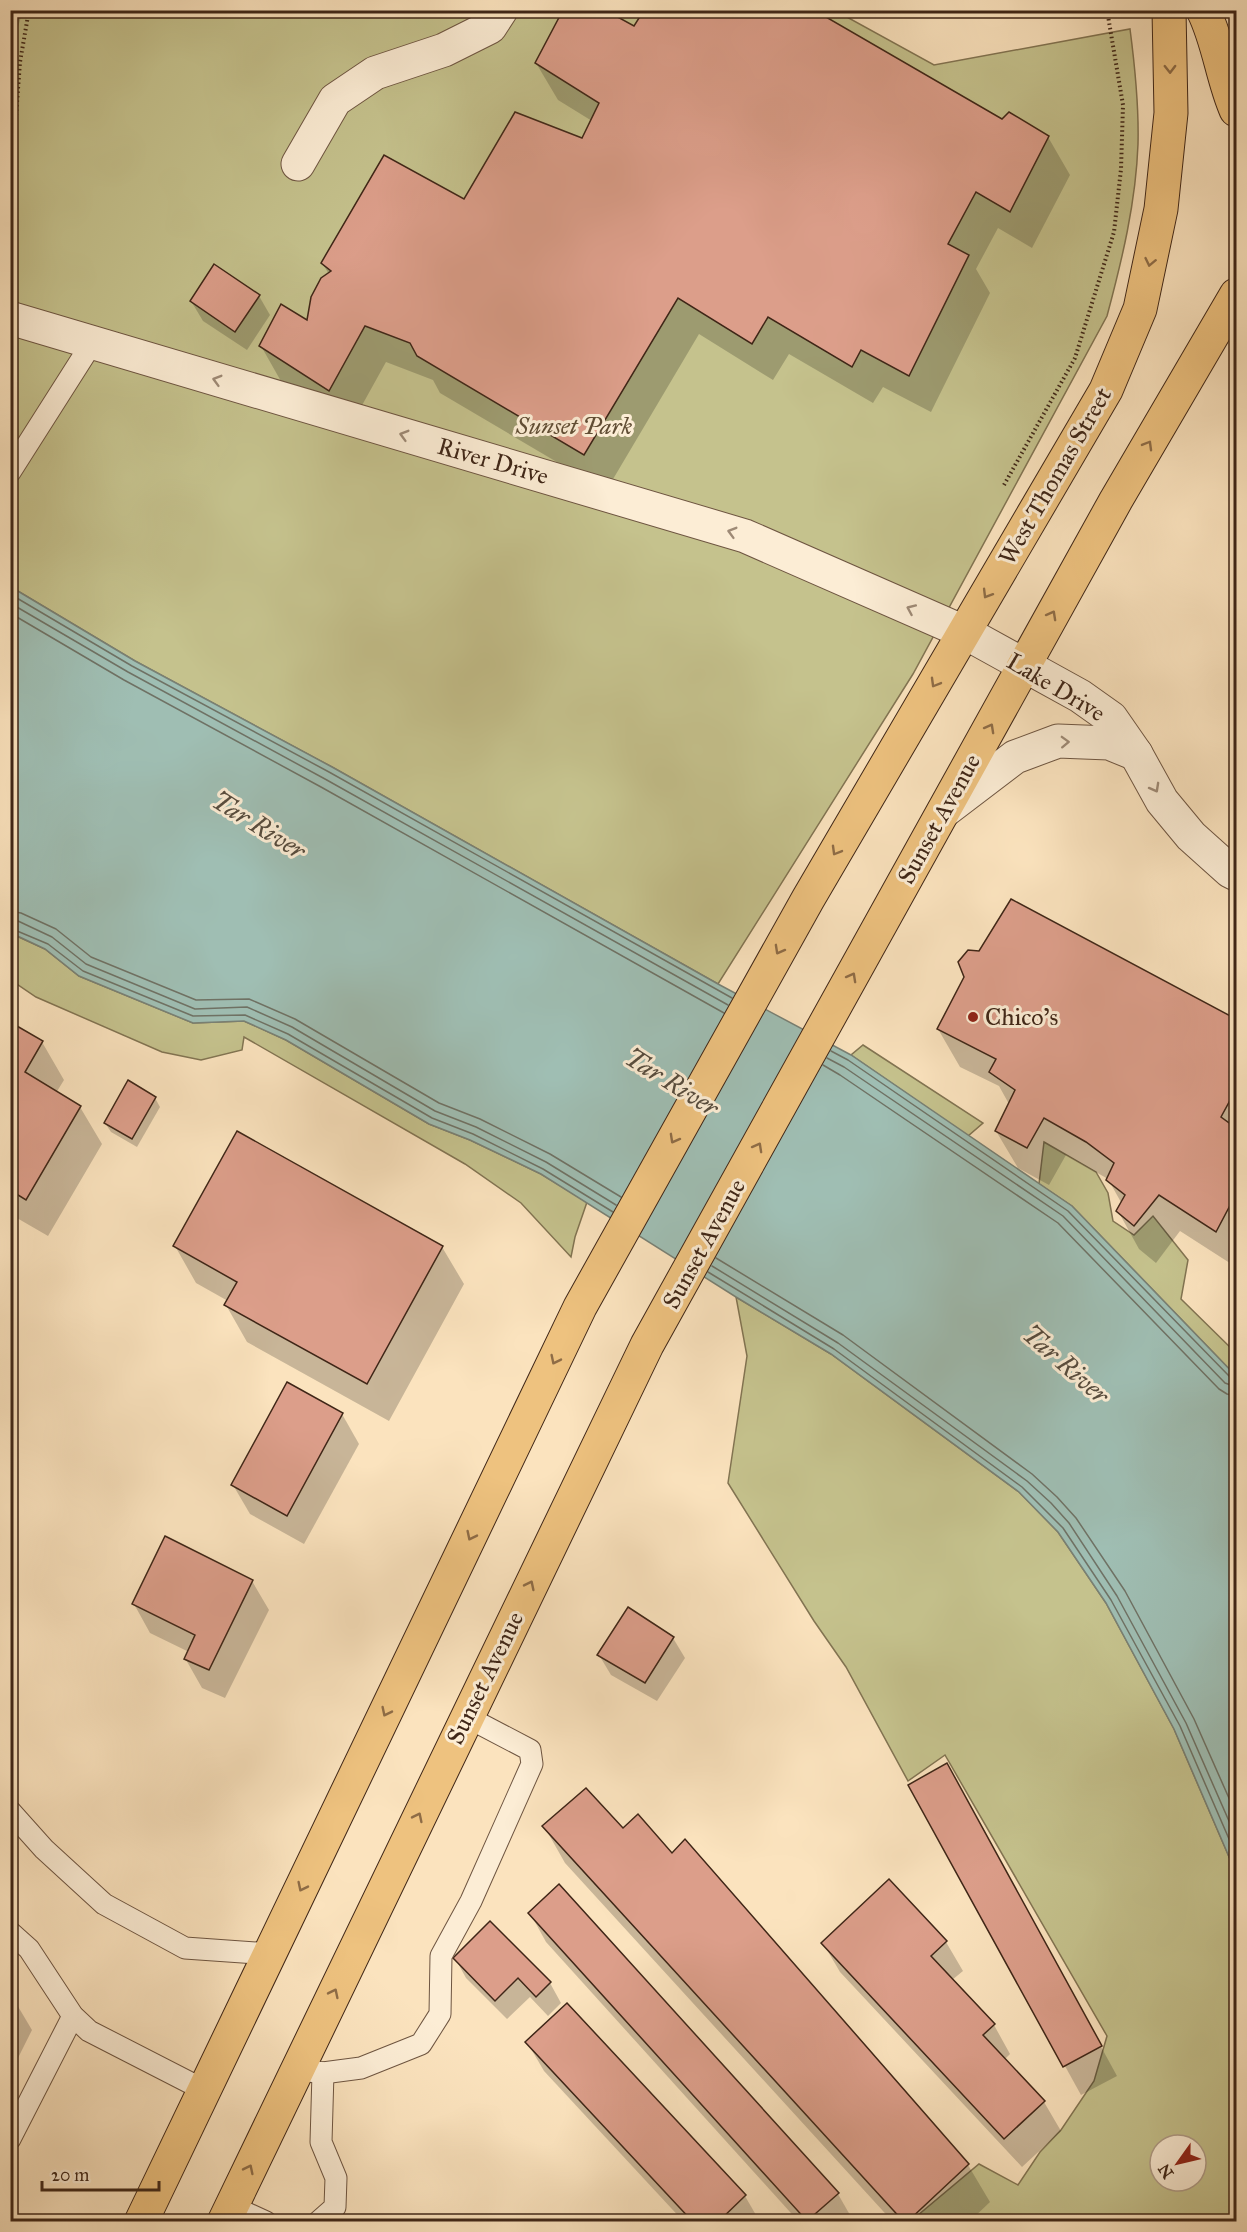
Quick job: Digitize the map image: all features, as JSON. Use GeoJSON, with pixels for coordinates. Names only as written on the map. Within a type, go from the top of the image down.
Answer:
{"type":"FeatureCollection","features":[{"type":"Feature","properties":{"kind":"main road","name":"West Thomas Street"},"geometry":{"type":"LineString","coordinates":[[270,1954],[580,1307],[808,899],[1106,390],[1140,309],[1161,209],[1171,113],[1169,10]]}},
{"type":"Feature","properties":{"kind":"main road"},"geometry":{"type":"LineString","coordinates":[[1203,10],[1209,22],[1236,110]]}},
{"type":"Feature","properties":{"kind":"main road","name":"Sunset Avenue"},"geometry":{"type":"LineString","coordinates":[[227,2214],[310,2071],[467,1717],[647,1345],[1116,500],[1235,299]]}},
{"type":"Feature","properties":{"kind":"main road"},"geometry":{"type":"LineString","coordinates":[[141,2222],[270,1954]]}},
{"type":"Feature","properties":{"kind":"street"},"geometry":{"type":"LineString","coordinates":[[298,164],[335,100],[375,73],[444,50],[490,27],[501,10]]}},
{"type":"Feature","properties":{"kind":"street","name":"River Drive"},"geometry":{"type":"LineString","coordinates":[[10,318],[745,536],[964,632]]}},
{"type":"Feature","properties":{"kind":"street","name":"Lake Drive"},"geometry":{"type":"LineString","coordinates":[[964,632],[1080,696],[1111,718],[1136,754],[1162,801],[1191,836],[1236,874]]}},
{"type":"Feature","properties":{"kind":"street","name":"Lake Drive"},"geometry":{"type":"LineString","coordinates":[[944,811],[1015,757],[1058,741],[1109,743],[1136,754]]}},
{"type":"Feature","properties":{"kind":"lane"},"geometry":{"type":"LineString","coordinates":[[10,472],[92,343]]}},
{"type":"Feature","properties":{"kind":"lane"},"geometry":{"type":"LineString","coordinates":[[318,2222],[335,2207],[336,2178],[321,2142],[310,2071],[361,2068],[421,2044],[440,2014],[441,1956],[471,1901],[532,1764],[530,1750],[467,1717]]}},
{"type":"Feature","properties":{"kind":"lane"},"geometry":{"type":"LineString","coordinates":[[10,1811],[44,1850],[104,1904],[185,1948],[270,1954]]}},
{"type":"Feature","properties":{"kind":"lane"},"geometry":{"type":"LineString","coordinates":[[10,1932],[28,1949],[73,2016],[89,2031],[204,2090]]}},
{"type":"Feature","properties":{"kind":"lane"},"geometry":{"type":"LineString","coordinates":[[10,2139],[73,2016]]}},
{"type":"Feature","properties":{"kind":"lane"},"geometry":{"type":"LineString","coordinates":[[227,2214],[266,2222]]}},
{"type":"Feature","properties":{"kind":"path"},"geometry":{"type":"LineString","coordinates":[[10,155],[14,142],[20,62],[29,10]]}},
{"type":"Feature","properties":{"kind":"path"},"geometry":{"type":"LineString","coordinates":[[1004,486],[1075,358],[1114,232],[1121,170],[1123,105],[1107,10]]}},
{"type":"Feature","properties":{"kind":"green space","name":"Sunset Park"},"geometry":{"type":"Polygon","coordinates":[[[11,11],[836,11],[934,65],[1130,29],[1137,100],[1137,166],[1127,231],[1107,316],[913,674],[718,984],[332,767],[135,661],[11,587],[11,11]]]}},
{"type":"Feature","properties":{"kind":"green space"},"geometry":{"type":"Polygon","coordinates":[[[10,933],[45,949],[79,976],[193,1023],[244,1021],[286,1040],[429,1124],[470,1140],[541,1174],[587,1202],[571,1257],[521,1203],[465,1164],[244,1037],[242,1050],[201,1060],[162,1052],[36,997],[11,980],[10,933]]]}},
{"type":"Feature","properties":{"kind":"green space"},"geometry":{"type":"Polygon","coordinates":[[[863,1045],[983,1123],[968,1136],[851,1055],[863,1045]]]}},
{"type":"Feature","properties":{"kind":"green space"},"geometry":{"type":"Polygon","coordinates":[[[1044,1142],[1096,1172],[1108,1193],[1113,1221],[1134,1235],[1153,1216],[1188,1260],[1181,1299],[1236,1353],[1236,1376],[1072,1206],[1039,1184],[1044,1142]]]}},
{"type":"Feature","properties":{"kind":"green space"},"geometry":{"type":"Polygon","coordinates":[[[736,1297],[831,1354],[1019,1492],[1058,1532],[1106,1603],[1174,1729],[1236,1873],[1236,2221],[911,2221],[979,2164],[1018,2185],[1040,2152],[1061,2130],[1094,2081],[1107,2036],[945,1755],[908,1781],[846,1667],[814,1621],[728,1483],[747,1356],[736,1297]]]}},
{"type":"Feature","properties":{"kind":"water","name":"Tar River"},"geometry":{"type":"Polygon","coordinates":[[[11,587],[135,661],[332,767],[718,984],[851,1055],[1072,1206],[1236,1376],[1236,1873],[1174,1729],[1106,1603],[1058,1532],[1019,1492],[831,1354],[541,1174],[470,1140],[429,1124],[286,1040],[244,1021],[193,1023],[79,976],[45,949],[11,933],[11,587]]]}},
{"type":"Feature","properties":{"kind":"building"},"geometry":{"type":"Polygon","coordinates":[[[563,10],[605,10],[634,26],[644,10],[814,10],[1002,119],[1009,112],[1049,136],[1010,212],[976,192],[948,244],[969,255],[909,376],[861,350],[852,367],[768,317],[752,344],[678,298],[584,455],[417,356],[410,343],[365,326],[329,391],[259,346],[281,304],[307,320],[311,297],[321,278],[331,271],[321,263],[384,155],[464,199],[515,112],[582,138],[599,103],[535,63],[563,10]]]}},
{"type":"Feature","properties":{"kind":"building"},"geometry":{"type":"Polygon","coordinates":[[[214,264],[260,295],[235,332],[190,301],[214,264]]]}},
{"type":"Feature","properties":{"kind":"building"},"geometry":{"type":"Polygon","coordinates":[[[1011,899],[1236,1019],[1236,1096],[1233,1095],[1221,1117],[1236,1128],[1236,1194],[1216,1232],[1159,1195],[1134,1226],[1116,1211],[1125,1195],[1106,1180],[1114,1163],[1086,1142],[1044,1118],[1027,1148],[995,1131],[1015,1090],[989,1072],[996,1059],[937,1029],[964,977],[958,962],[968,950],[979,951],[1011,899]]]}},
{"type":"Feature","properties":{"kind":"building"},"geometry":{"type":"Polygon","coordinates":[[[10,1022],[43,1041],[25,1072],[81,1106],[26,1200],[10,1190],[10,1022]]]}},
{"type":"Feature","properties":{"kind":"building"},"geometry":{"type":"Polygon","coordinates":[[[128,1080],[156,1097],[132,1139],[104,1123],[128,1080]]]}},
{"type":"Feature","properties":{"kind":"building"},"geometry":{"type":"Polygon","coordinates":[[[237,1131],[443,1246],[367,1384],[224,1305],[237,1282],[173,1246],[237,1131]]]}},
{"type":"Feature","properties":{"kind":"building"},"geometry":{"type":"Polygon","coordinates":[[[287,1382],[343,1413],[287,1516],[231,1485],[287,1382]]]}},
{"type":"Feature","properties":{"kind":"building"},"geometry":{"type":"Polygon","coordinates":[[[165,1536],[253,1580],[209,1670],[184,1659],[195,1635],[132,1604],[165,1536]]]}},
{"type":"Feature","properties":{"kind":"building"},"geometry":{"type":"Polygon","coordinates":[[[628,1607],[674,1637],[645,1683],[597,1655],[628,1607]]]}},
{"type":"Feature","properties":{"kind":"building"},"geometry":{"type":"Polygon","coordinates":[[[947,1763],[1102,2046],[1063,2067],[908,1785],[947,1763]]]}},
{"type":"Feature","properties":{"kind":"building"},"geometry":{"type":"Polygon","coordinates":[[[586,1788],[623,1828],[638,1814],[672,1853],[685,1839],[969,2164],[907,2222],[904,2222],[542,1826],[586,1788]]]}},
{"type":"Feature","properties":{"kind":"building"},"geometry":{"type":"Polygon","coordinates":[[[889,1879],[947,1941],[931,1956],[995,2024],[983,2035],[1045,2101],[1004,2139],[821,1943],[889,1879]]]}},
{"type":"Feature","properties":{"kind":"building"},"geometry":{"type":"Polygon","coordinates":[[[559,1884],[839,2193],[807,2221],[528,1913],[559,1884]]]}},
{"type":"Feature","properties":{"kind":"building"},"geometry":{"type":"Polygon","coordinates":[[[490,1921],[551,1982],[536,1997],[518,1978],[495,2001],[453,1958],[490,1921]]]}},
{"type":"Feature","properties":{"kind":"building"},"geometry":{"type":"Polygon","coordinates":[[[567,2003],[746,2195],[718,2222],[693,2222],[525,2042],[567,2003]]]}},
{"type":"Feature","properties":{"kind":"place","name":"Chico's"},"geometry":{"type":"Point","coordinates":[973,1017]}}]}
